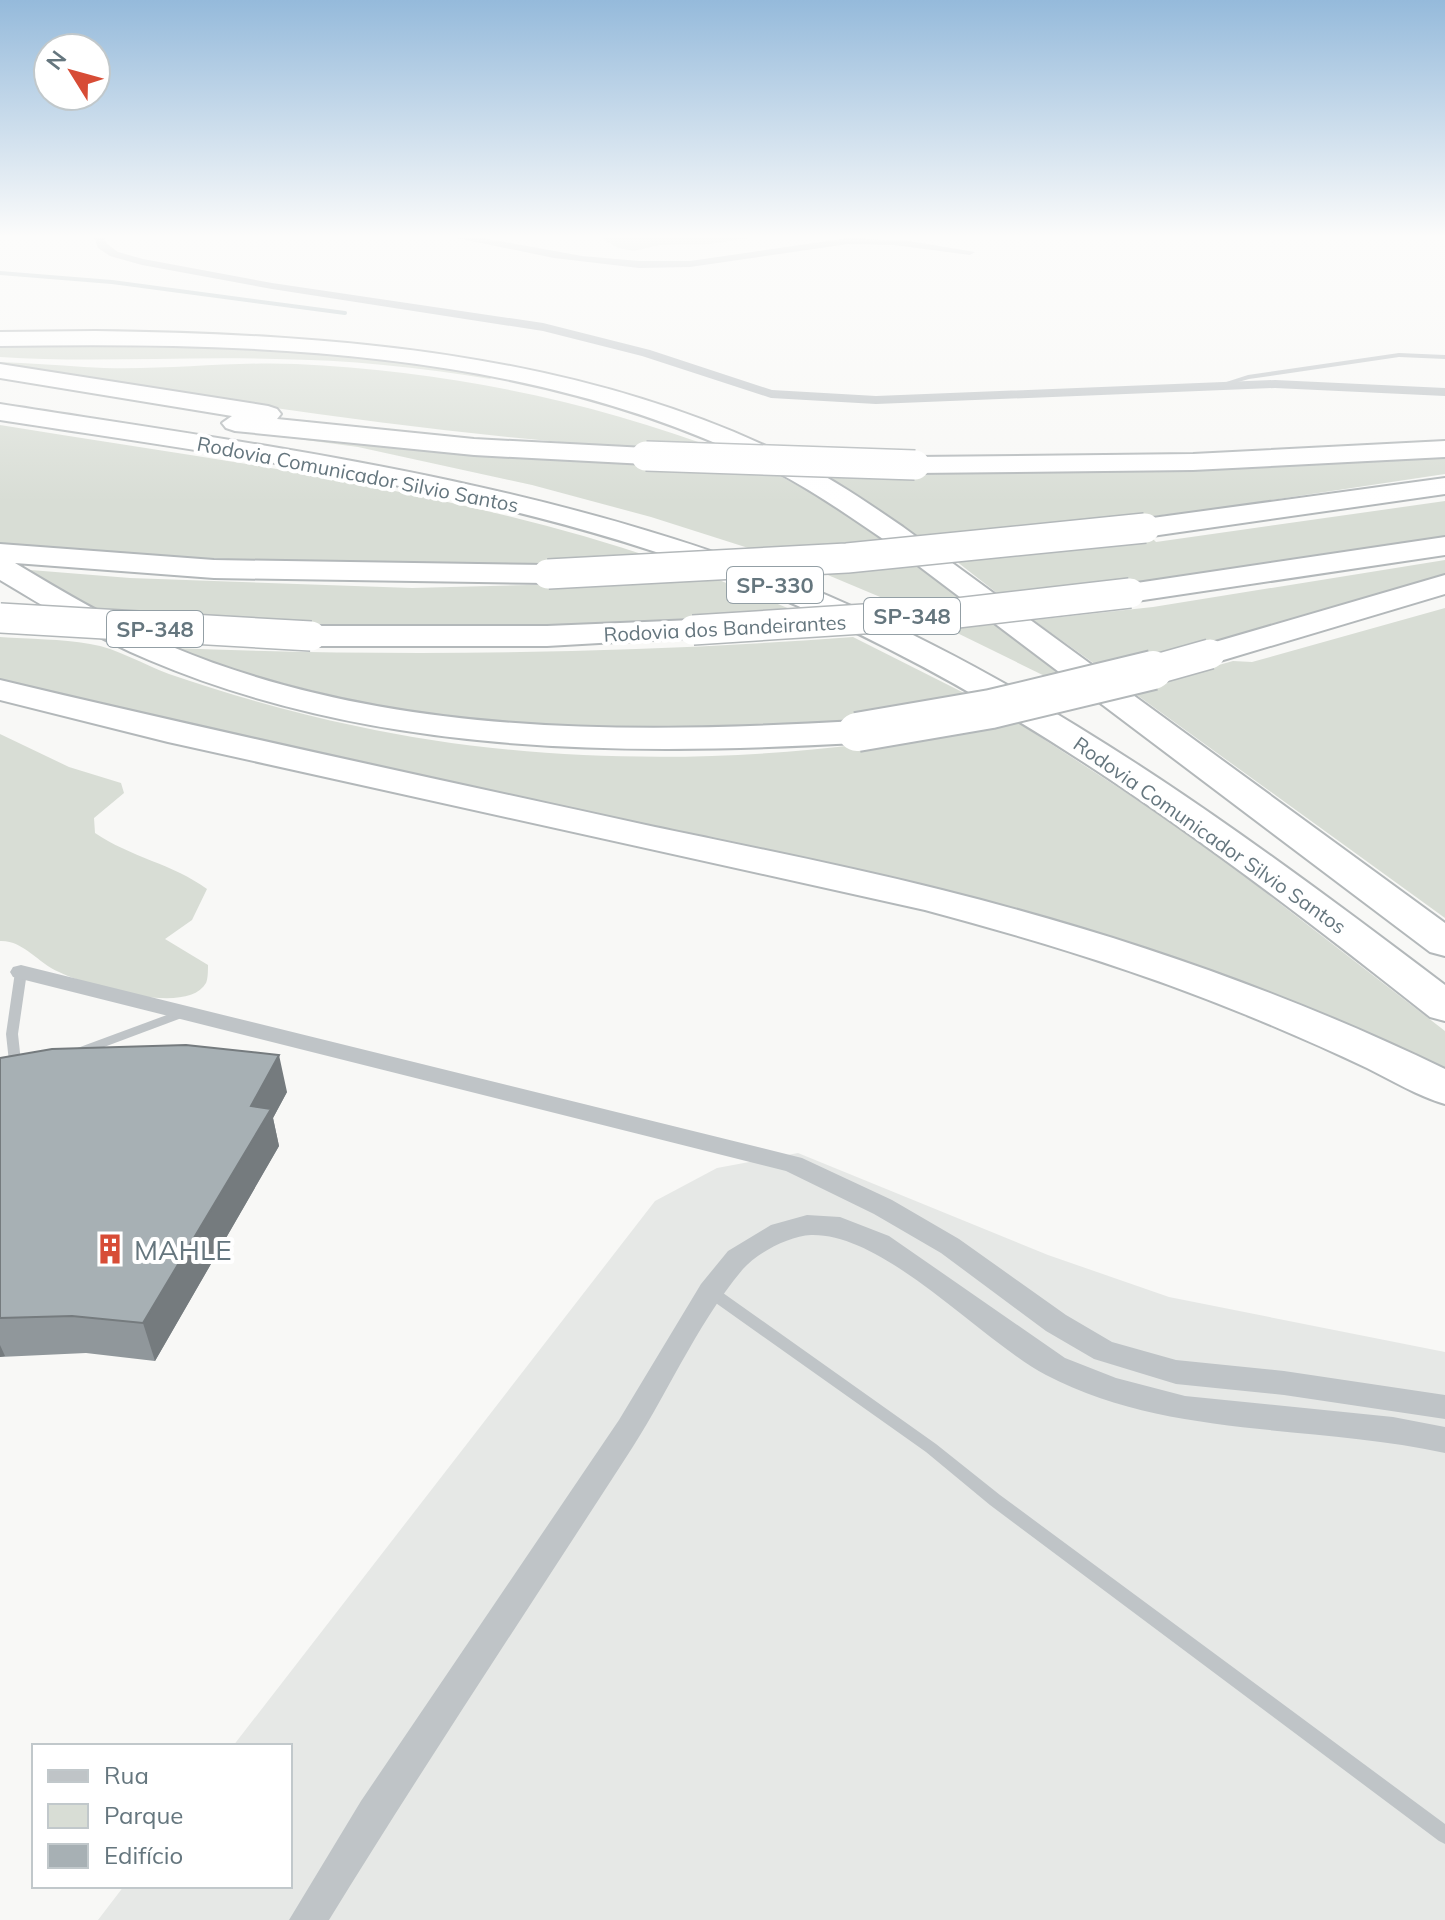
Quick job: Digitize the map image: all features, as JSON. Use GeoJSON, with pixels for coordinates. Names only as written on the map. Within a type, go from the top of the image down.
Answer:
{"type":"FeatureCollection","features":[{"type":"Feature","properties":{"kind":"highway"},"geometry":{"type":"LineString","coordinates":[[0,339],[159,337],[312,345],[435,359],[518,374],[610,397],[715,434],[795,471],[936,564],[1445,943]]}},
{"type":"Feature","properties":{"kind":"highway"},"geometry":{"type":"LineString","coordinates":[[0,360],[324,363],[446,375],[537,391],[629,415],[772,466],[845,503]]}},
{"type":"Feature","properties":{"kind":"highway"},"geometry":{"type":"LineString","coordinates":[[0,371],[408,433],[643,456]]}},
{"type":"Feature","properties":{"kind":"highway"},"geometry":{"type":"LineString","coordinates":[[0,392],[390,440],[562,453],[915,465],[1193,462],[1445,449]]}},
{"type":"Feature","properties":{"kind":"highway","name":"Rodovia Comunicador Silvio Santos"},"geometry":{"type":"LineString","coordinates":[[0,401],[364,459],[493,485],[667,532],[802,578],[868,605],[983,661],[1132,746],[1203,791],[1445,968]]}},
{"type":"Feature","properties":{"kind":"highway","name":"Rodovia Comunicador Silvio Santos"},"geometry":{"type":"LineString","coordinates":[[0,412],[457,490],[617,531],[786,590],[942,662],[1065,732],[1225,841],[1445,1007]]}},
{"type":"Feature","properties":{"kind":"highway"},"geometry":{"type":"LineString","coordinates":[[0,553],[292,572],[548,574],[866,559],[957,551],[1445,486]]}},
{"type":"Feature","properties":{"kind":"highway","name":"Rodovia dos Bandeirantes"},"geometry":{"type":"LineString","coordinates":[[0,618],[311,636],[547,636],[693,630],[957,613],[1130,593],[1445,546]]}},
{"type":"Feature","properties":{"kind":"highway"},"geometry":{"type":"LineString","coordinates":[[0,567],[114,632],[157,652],[220,675],[332,706],[477,731],[561,738],[725,741],[857,732],[982,712],[1131,677],[1445,584]]}},
{"type":"Feature","properties":{"kind":"highway"},"geometry":{"type":"LineString","coordinates":[[0,690],[168,731],[1023,922],[1111,948],[1256,1001],[1372,1050],[1445,1088]]}},
{"type":"Feature","properties":{"kind":"street"},"geometry":{"type":"LineString","coordinates":[[521,324],[646,353],[771,394],[876,400],[1275,384],[1445,392]]}},
{"type":"Feature","properties":{"kind":"street"},"geometry":{"type":"LineString","coordinates":[[21,972],[793,1164],[883,1207],[937,1238],[1056,1323],[1104,1351],[1176,1372],[1284,1383],[1445,1407]]}},
{"type":"Feature","properties":{"kind":"street"},"geometry":{"type":"LineString","coordinates":[[308,1920],[374,1814],[629,1429],[711,1292],[737,1258],[780,1232],[807,1225],[840,1227],[880,1243],[1055,1366],[1112,1389],[1185,1408],[1393,1429],[1445,1440]]}},
{"type":"Feature","properties":{"kind":"lane"},"geometry":{"type":"LineString","coordinates":[[1216,386],[1314,366],[1399,355],[1445,357]]}},
{"type":"Feature","properties":{"kind":"lane"},"geometry":{"type":"LineString","coordinates":[[21,972],[12,1034],[13,1076],[31,1070]]}},
{"type":"Feature","properties":{"kind":"lane"},"geometry":{"type":"LineString","coordinates":[[59,1059],[187,1011]]}},
{"type":"Feature","properties":{"kind":"lane"},"geometry":{"type":"LineString","coordinates":[[711,1292],[931,1448],[995,1500],[1445,1835]]}},
{"type":"Feature","properties":{"kind":"shaded area"},"geometry":{"type":"Polygon","coordinates":[[[798,1153],[1048,1255],[1169,1297],[1445,1352],[1445,1920],[98,1920],[122,1888],[292,1888],[292,1744],[235,1744],[655,1201],[717,1168],[798,1153]]]}},
{"type":"Feature","properties":{"kind":"green space"},"geometry":{"type":"Polygon","coordinates":[[[0,343],[235,345],[399,361],[493,376],[490,379],[383,365],[303,360],[0,357],[0,343]]]}},
{"type":"Feature","properties":{"kind":"green space"},"geometry":{"type":"Polygon","coordinates":[[[0,362],[111,368],[296,364],[407,373],[570,403],[676,434],[728,453],[545,441],[363,420],[0,366],[0,362]]]}},
{"type":"Feature","properties":{"kind":"green space"},"geometry":{"type":"Polygon","coordinates":[[[0,425],[416,495],[579,535],[660,560],[495,564],[330,563],[82,551],[0,543],[0,425]]]}},
{"type":"Feature","properties":{"kind":"green space"},"geometry":{"type":"Polygon","coordinates":[[[283,437],[557,460],[769,470],[830,503],[892,545],[770,555],[651,517],[532,485],[358,447],[283,437]]]}},
{"type":"Feature","properties":{"kind":"green space"},"geometry":{"type":"Polygon","coordinates":[[[1445,457],[1445,474],[1199,511],[925,541],[813,471],[1157,471],[1445,457]]]}},
{"type":"Feature","properties":{"kind":"green space"},"geometry":{"type":"Polygon","coordinates":[[[1445,501],[1445,538],[1123,585],[1002,597],[956,561],[1152,538],[1156,542],[1445,501]]]}},
{"type":"Feature","properties":{"kind":"green space"},"geometry":{"type":"Polygon","coordinates":[[[1445,560],[1445,576],[1208,646],[1106,672],[1033,620],[1153,607],[1445,560]]]}},
{"type":"Feature","properties":{"kind":"green space"},"geometry":{"type":"Polygon","coordinates":[[[921,565],[970,601],[904,607],[823,573],[921,565]]]}},
{"type":"Feature","properties":{"kind":"green space"},"geometry":{"type":"Polygon","coordinates":[[[18,569],[130,578],[412,588],[719,580],[807,616],[592,627],[321,628],[103,615],[18,569]]]}},
{"type":"Feature","properties":{"kind":"green space"},"geometry":{"type":"Polygon","coordinates":[[[1445,608],[1445,918],[1130,690],[1233,661],[1252,662],[1445,608]]]}},
{"type":"Feature","properties":{"kind":"green space"},"geometry":{"type":"Polygon","coordinates":[[[1000,624],[1073,680],[1059,683],[949,629],[1000,624]]]}},
{"type":"Feature","properties":{"kind":"green space"},"geometry":{"type":"Polygon","coordinates":[[[0,637],[100,646],[215,689],[356,726],[417,738],[543,753],[672,757],[800,751],[880,741],[1011,718],[1190,834],[1445,1031],[1445,1076],[1226,978],[0,687],[0,637]]]}},
{"type":"Feature","properties":{"kind":"green space"},"geometry":{"type":"Polygon","coordinates":[[[853,637],[980,701],[807,726],[667,730],[523,725],[451,717],[310,690],[172,648],[512,652],[683,647],[853,637]]]}},
{"type":"Feature","properties":{"kind":"green space"},"geometry":{"type":"Polygon","coordinates":[[[0,734],[69,767],[121,783],[124,793],[94,818],[95,833],[207,889],[192,920],[165,939],[208,965],[206,983],[195,993],[158,998],[112,990],[59,972],[16,944],[0,941],[0,734]]]}},
{"type":"Feature","properties":{"kind":"building","name":"MAHLE"},"geometry":{"type":"Polygon","coordinates":[[[186,1045],[279,1055],[251,1106],[271,1109],[143,1323],[72,1316],[0,1318],[0,1058],[52,1049],[186,1045]]]}},
{"type":"Feature","properties":{"kind":"place","name":"MAHLE"},"geometry":{"type":"Point","coordinates":[110,1249]}}]}
